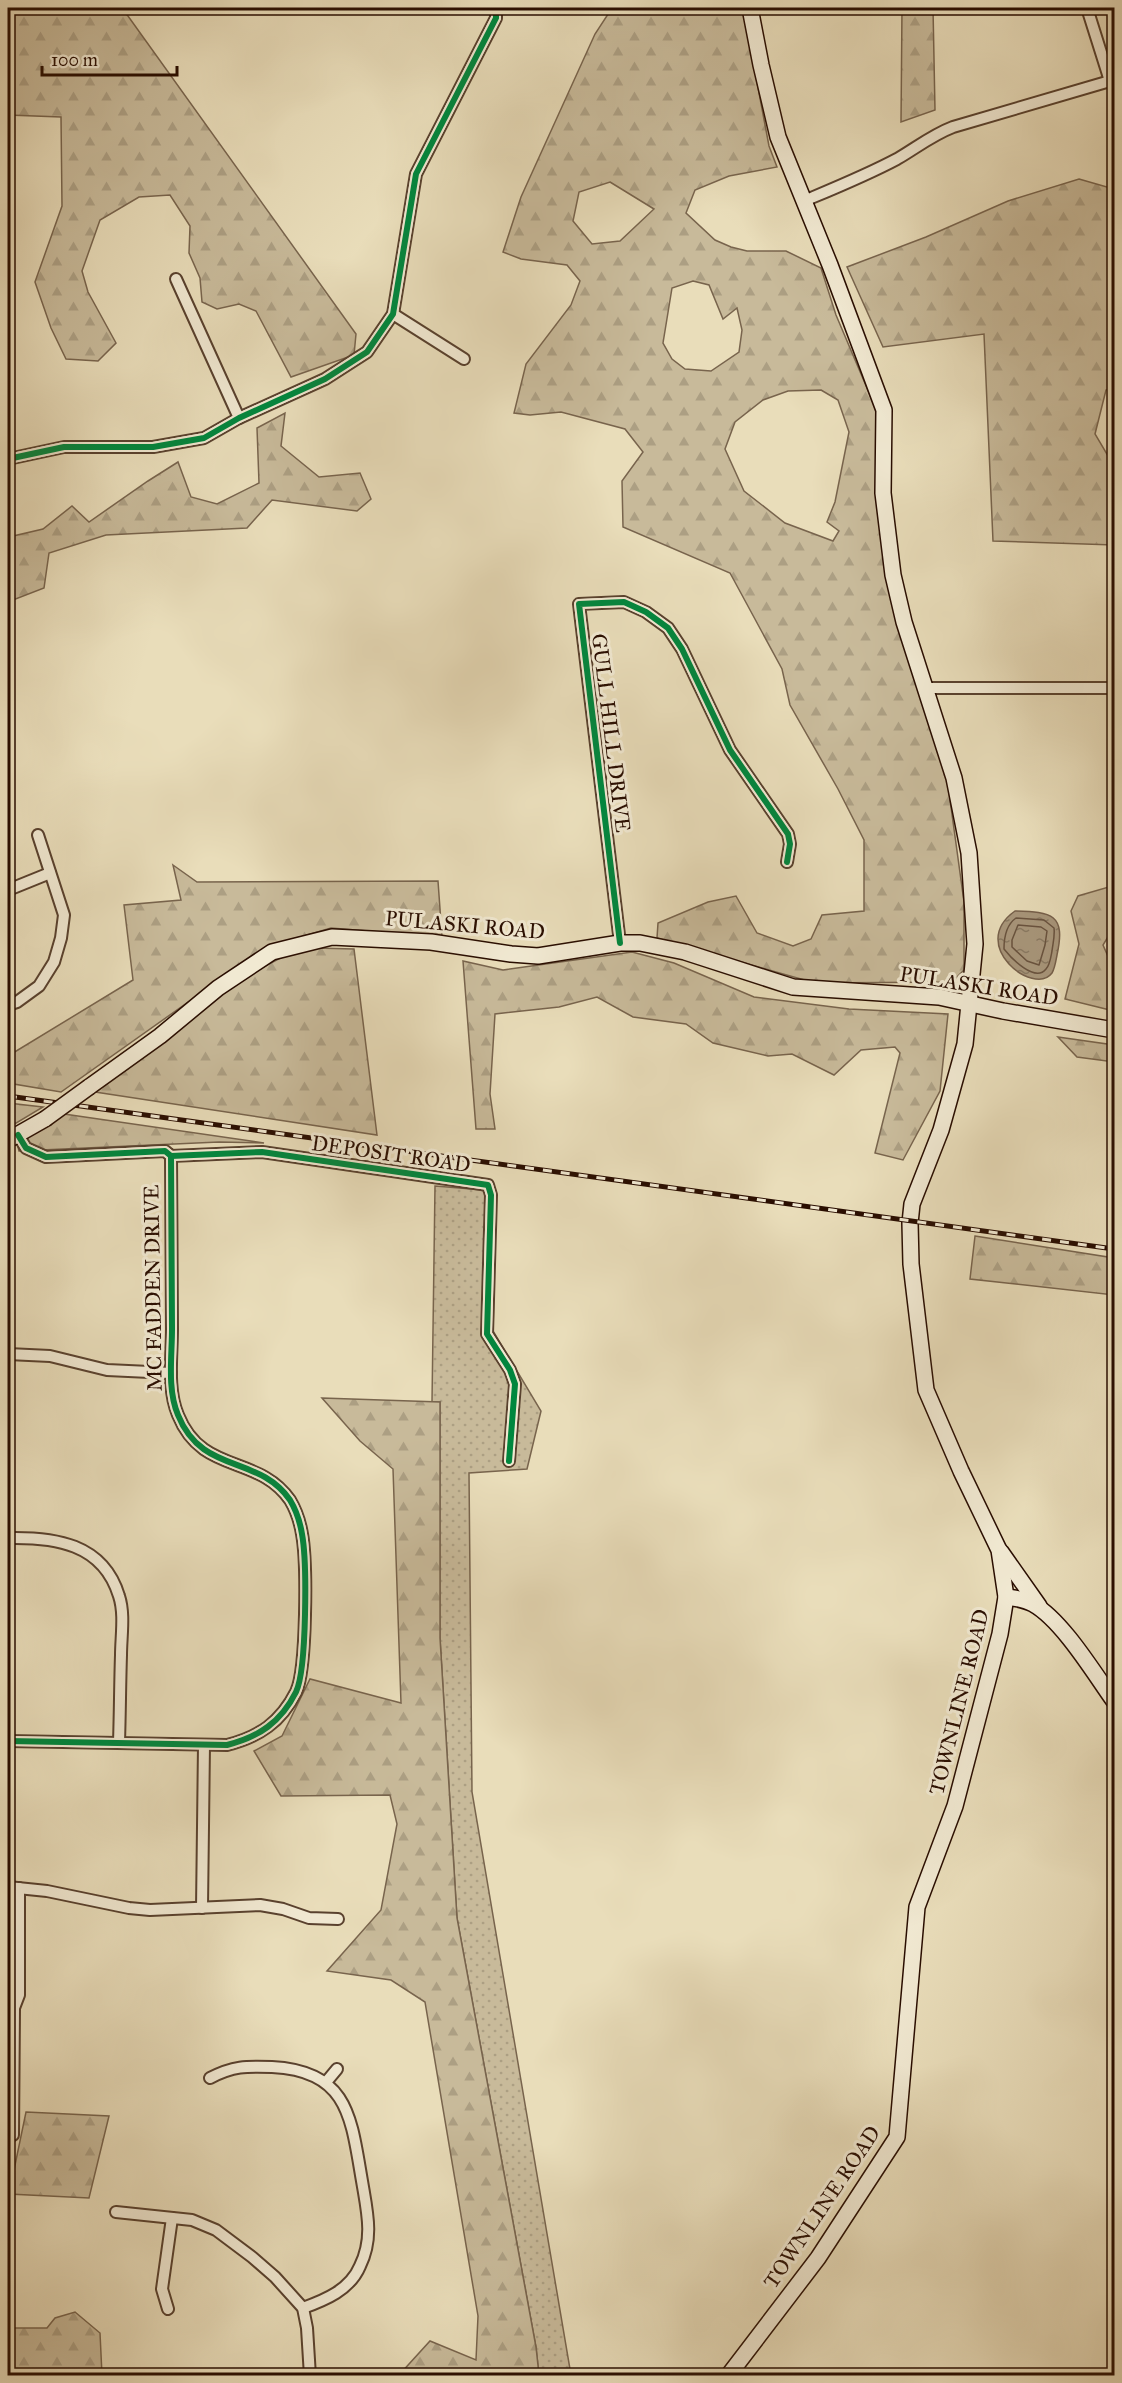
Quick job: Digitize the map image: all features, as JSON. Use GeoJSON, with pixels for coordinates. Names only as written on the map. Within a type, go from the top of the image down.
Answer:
{"type":"FeatureCollection","features":[{"type":"Feature","properties":{"kind":"main road","name":"TOWNLINE ROAD"},"geometry":{"type":"LineString","coordinates":[[728,2376],[818,2258],[897,2137],[917,1907],[955,1806],[982,1708],[1000,1634],[1006,1597],[999,1550],[926,1390],[911,1264],[912,1204],[941,1130],[965,1044],[975,944],[969,853],[954,778],[904,622],[892,575],[883,493],[884,410],[778,137],[750,8]]}},
{"type":"Feature","properties":{"kind":"main road","name":"PULASKI ROAD"},"geometry":{"type":"LineString","coordinates":[[13,1138],[45,1119],[160,1036],[218,988],[272,952],[332,937],[431,942],[538,956],[620,943],[640,943],[685,952],[793,987],[939,997],[1114,1030]]}},
{"type":"Feature","properties":{"kind":"main road"},"geometry":{"type":"LineString","coordinates":[[999,1550],[1040,1609],[1057,1625],[1114,1701]]}},
{"type":"Feature","properties":{"kind":"main road"},"geometry":{"type":"LineString","coordinates":[[1006,1597],[1025,1600],[1040,1609]]}},
{"type":"Feature","properties":{"kind":"street"},"geometry":{"type":"LineString","coordinates":[[8,459],[64,447],[153,447],[204,438],[239,418],[325,378],[366,352],[393,314],[416,174],[496,18],[496,8]]}},
{"type":"Feature","properties":{"kind":"street"},"geometry":{"type":"LineString","coordinates":[[804,201],[867,174],[898,158],[934,134],[1112,84],[1087,8]]}},
{"type":"Feature","properties":{"kind":"street"},"geometry":{"type":"LineString","coordinates":[[176,279],[239,418]]}},
{"type":"Feature","properties":{"kind":"street"},"geometry":{"type":"LineString","coordinates":[[393,314],[464,359]]}},
{"type":"Feature","properties":{"kind":"street","name":"GULL HILL DRIVE"},"geometry":{"type":"LineString","coordinates":[[620,943],[579,604],[624,602],[646,612],[668,627],[682,649],[730,750],[788,834],[790,844],[787,862]]}},
{"type":"Feature","properties":{"kind":"street"},"geometry":{"type":"LineString","coordinates":[[926,688],[1114,688]]}},
{"type":"Feature","properties":{"kind":"street"},"geometry":{"type":"LineString","coordinates":[[8,1005],[17,1002],[39,986],[54,962],[61,938],[64,915],[38,835]]}},
{"type":"Feature","properties":{"kind":"street"},"geometry":{"type":"LineString","coordinates":[[8,890],[50,873]]}},
{"type":"Feature","properties":{"kind":"street","name":"DEPOSIT ROAD"},"geometry":{"type":"LineString","coordinates":[[13,1138],[26,1148],[45,1157],[165,1151],[171,1156],[262,1152],[488,1185],[491,1195],[488,1334],[510,1370],[514,1384],[509,1461]]}},
{"type":"Feature","properties":{"kind":"street","name":"MC FADDEN DRIVE"},"geometry":{"type":"LineString","coordinates":[[8,1741],[227,1745],[247,1740],[268,1729],[285,1711],[297,1690],[302,1670],[303,1643],[302,1535],[298,1518],[290,1501],[276,1484],[260,1473],[225,1462],[208,1453],[192,1439],[177,1413],[171,1372],[171,1156]]}},
{"type":"Feature","properties":{"kind":"street"},"geometry":{"type":"LineString","coordinates":[[8,1354],[50,1356],[117,1371],[171,1372]]}},
{"type":"Feature","properties":{"kind":"street"},"geometry":{"type":"LineString","coordinates":[[8,1538],[42,1537],[77,1546],[91,1555],[112,1581],[120,1597],[121,1618],[119,1743]]}},
{"type":"Feature","properties":{"kind":"street"},"geometry":{"type":"LineString","coordinates":[[202,1908],[204,1745]]}},
{"type":"Feature","properties":{"kind":"street"},"geometry":{"type":"LineString","coordinates":[[13,2135],[14,2008],[19,1995],[13,1888],[47,1891],[129,1908],[150,1910],[260,1905],[283,1909],[309,1918],[338,1919]]}},
{"type":"Feature","properties":{"kind":"street"},"geometry":{"type":"LineString","coordinates":[[210,2078],[230,2068],[287,2068],[327,2081],[348,2112],[370,2228],[360,2268],[351,2280],[324,2301],[303,2308]]}},
{"type":"Feature","properties":{"kind":"street"},"geometry":{"type":"LineString","coordinates":[[327,2081],[337,2068]]}},
{"type":"Feature","properties":{"kind":"street"},"geometry":{"type":"LineString","coordinates":[[116,2212],[204,2224],[235,2242],[275,2277],[303,2308],[307,2328],[310,2376]]}},
{"type":"Feature","properties":{"kind":"street"},"geometry":{"type":"LineString","coordinates":[[168,2309],[162,2289],[172,2218]]}},
{"type":"Feature","properties":{"kind":"green space"},"geometry":{"type":"Polygon","coordinates":[[[8,8],[120,8],[128,16],[356,334],[354,355],[291,377],[256,311],[239,304],[217,309],[202,302],[200,278],[189,253],[190,226],[170,195],[139,197],[100,220],[82,271],[88,292],[116,343],[98,361],[66,359],[51,328],[35,282],[62,206],[61,117],[8,115],[8,39],[12,30],[8,32],[8,8]]]}},
{"type":"Feature","properties":{"kind":"green space"},"geometry":{"type":"Polygon","coordinates":[[[612,8],[743,8],[769,146],[777,167],[729,176],[695,190],[686,213],[715,240],[731,247],[747,251],[786,251],[821,268],[836,315],[878,414],[885,557],[947,778],[964,902],[964,970],[952,982],[815,983],[657,938],[658,923],[708,902],[736,896],[757,933],[793,946],[811,939],[822,915],[864,911],[864,840],[790,705],[782,669],[730,573],[623,527],[622,481],[643,452],[625,429],[561,412],[530,415],[514,413],[526,364],[571,305],[580,281],[567,265],[521,259],[503,252],[521,197],[595,34],[612,8]],[[610,182],[579,192],[573,221],[592,244],[620,241],[654,209],[610,182]],[[693,281],[672,288],[663,343],[672,359],[685,369],[711,371],[739,352],[742,330],[737,308],[723,319],[709,285],[693,281]],[[821,390],[788,391],[763,400],[735,422],[725,449],[744,491],[785,523],[833,541],[839,531],[827,522],[835,502],[849,432],[838,400],[821,390]]]}},
{"type":"Feature","properties":{"kind":"green space"},"geometry":{"type":"Polygon","coordinates":[[[902,8],[933,8],[935,110],[901,122],[902,8]]]}},
{"type":"Feature","properties":{"kind":"green space"},"geometry":{"type":"Polygon","coordinates":[[[1079,179],[1114,189],[1114,387],[1106,390],[1095,434],[1114,466],[1114,545],[993,541],[984,334],[883,347],[847,267],[926,237],[1008,201],[1079,179]]]}},
{"type":"Feature","properties":{"kind":"green space"},"geometry":{"type":"Polygon","coordinates":[[[285,413],[281,446],[319,477],[360,473],[371,499],[357,511],[272,500],[247,528],[106,535],[49,553],[44,588],[13,600],[8,599],[8,517],[13,536],[43,529],[72,506],[89,522],[178,462],[191,497],[217,504],[259,483],[257,428],[285,413]]]}},
{"type":"Feature","properties":{"kind":"green space"},"geometry":{"type":"Polygon","coordinates":[[[173,865],[197,882],[438,881],[442,937],[331,928],[266,947],[61,1092],[8,1083],[8,1056],[133,980],[124,905],[181,900],[173,865]]]}},
{"type":"Feature","properties":{"kind":"green space"},"geometry":{"type":"Polygon","coordinates":[[[1114,872],[1114,927],[1103,945],[1114,970],[1114,1011],[1065,999],[1079,944],[1071,911],[1078,896],[1109,887],[1114,872]]]}},
{"type":"Feature","properties":{"kind":"green space"},"geometry":{"type":"Polygon","coordinates":[[[315,948],[354,949],[377,1135],[95,1092],[241,979],[284,956],[315,948]]]}},
{"type":"Feature","properties":{"kind":"green space"},"geometry":{"type":"Polygon","coordinates":[[[632,952],[674,963],[754,997],[849,1009],[948,1014],[940,1091],[903,1160],[875,1153],[900,1053],[895,1047],[861,1050],[834,1075],[792,1054],[768,1056],[713,1043],[686,1024],[633,1017],[597,997],[559,1007],[495,1014],[490,1094],[495,1129],[476,1129],[463,961],[503,970],[632,952]]]}},
{"type":"Feature","properties":{"kind":"green space"},"geometry":{"type":"Polygon","coordinates":[[[1058,1037],[1114,1045],[1114,1062],[1077,1057],[1058,1037]]]}},
{"type":"Feature","properties":{"kind":"green space"},"geometry":{"type":"Polygon","coordinates":[[[8,1103],[43,1107],[8,1128],[8,1103]]]}},
{"type":"Feature","properties":{"kind":"green space"},"geometry":{"type":"Polygon","coordinates":[[[64,1114],[264,1143],[219,1142],[19,1151],[17,1143],[64,1114]]]}},
{"type":"Feature","properties":{"kind":"green space"},"geometry":{"type":"Polygon","coordinates":[[[435,1186],[496,1191],[493,1331],[541,1411],[527,1469],[469,1473],[472,1792],[571,2375],[539,2375],[536,2347],[457,1918],[440,1638],[440,1402],[432,1402],[435,1186]]]}},
{"type":"Feature","properties":{"kind":"green space"},"geometry":{"type":"Polygon","coordinates":[[[975,1236],[1114,1258],[1114,1295],[970,1279],[975,1236]]]}},
{"type":"Feature","properties":{"kind":"green space"},"geometry":{"type":"Polygon","coordinates":[[[322,1398],[440,1402],[440,1638],[457,1918],[536,2347],[539,2375],[399,2375],[430,2341],[476,2360],[478,2316],[425,2002],[391,1980],[327,1971],[381,1910],[397,1824],[390,1795],[281,1796],[254,1751],[282,1736],[310,1679],[401,1703],[393,1469],[360,1441],[322,1398]]]}},
{"type":"Feature","properties":{"kind":"green space"},"geometry":{"type":"Polygon","coordinates":[[[26,2112],[109,2116],[89,2198],[9,2194],[26,2112]]]}},
{"type":"Feature","properties":{"kind":"green space"},"geometry":{"type":"Polygon","coordinates":[[[75,2312],[100,2333],[102,2375],[8,2375],[8,2328],[47,2328],[55,2318],[75,2312]]]}},
{"type":"Feature","properties":{"kind":"water"},"geometry":{"type":"Polygon","coordinates":[[[1015,911],[1047,915],[1057,923],[1059,941],[1055,966],[1052,973],[1043,979],[1032,978],[1020,973],[1009,964],[1001,952],[998,938],[1002,924],[1015,911]]]}},
{"type":"Feature","properties":{"kind":"railway"},"geometry":{"type":"LineString","coordinates":[[8,1096],[1114,1249]]}},
{"type":"Feature","properties":{"kind":"cycle path"},"geometry":{"type":"LineString","coordinates":[[8,459],[64,447],[153,447],[204,438],[239,418],[325,379],[367,352],[393,314],[416,174],[496,18],[496,8]]}},
{"type":"Feature","properties":{"kind":"cycle path"},"geometry":{"type":"LineString","coordinates":[[620,943],[579,604],[624,602],[646,612],[668,628],[682,649],[730,750],[788,834],[790,844],[787,862]]}},
{"type":"Feature","properties":{"kind":"cycle path"},"geometry":{"type":"LineString","coordinates":[[18,1135],[26,1148],[46,1157],[165,1151],[171,1156],[262,1152],[488,1185],[491,1195],[487,1334],[510,1370],[515,1384],[509,1461]]}},
{"type":"Feature","properties":{"kind":"cycle path"},"geometry":{"type":"LineString","coordinates":[[8,1741],[227,1745],[259,1733],[276,1720],[290,1703],[300,1680],[304,1639],[305,1567],[302,1534],[294,1508],[277,1486],[262,1476],[201,1447],[188,1434],[178,1415],[172,1395],[171,1156]]}}]}
